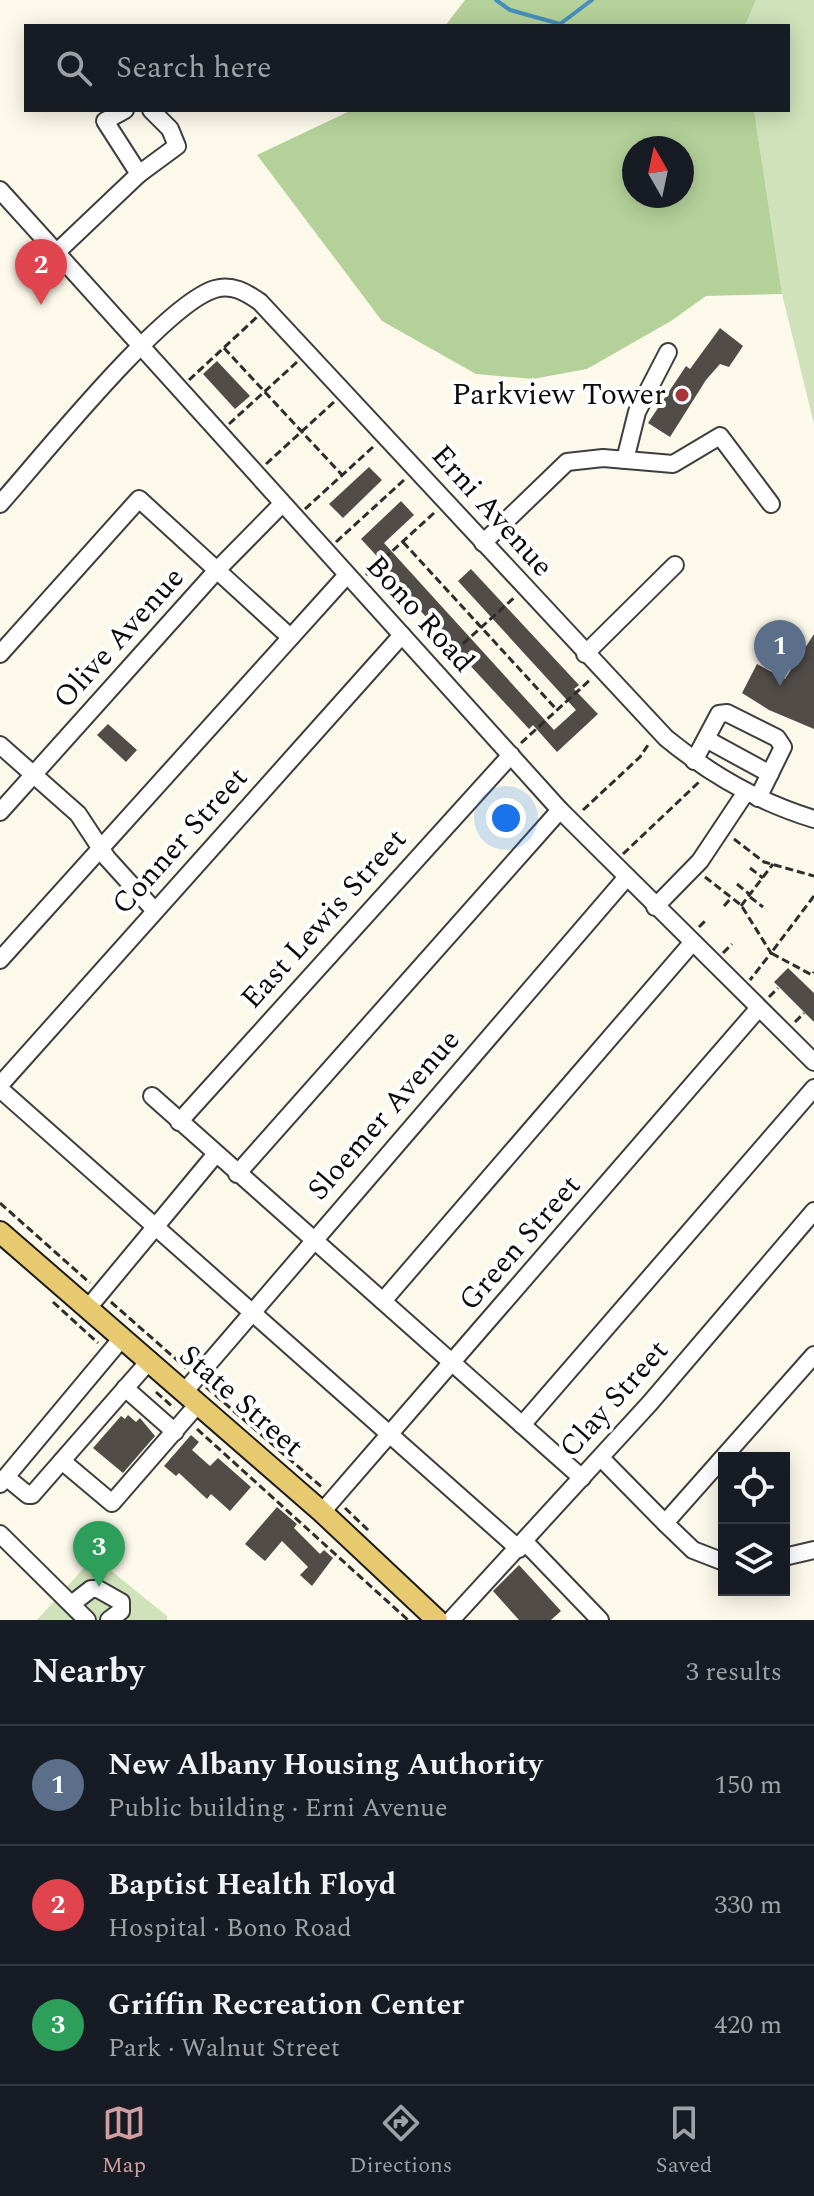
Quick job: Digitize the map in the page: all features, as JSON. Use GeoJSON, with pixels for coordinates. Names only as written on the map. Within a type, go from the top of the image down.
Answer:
{"type":"FeatureCollection","features":[{"type":"Feature","properties":{"kind":"main road","name":"State Street"},"geometry":{"type":"LineString","coordinates":[[0,1232],[88,1308],[116,1346],[143,1368],[186,1412],[322,1512],[437,1620]]}},
{"type":"Feature","properties":{"kind":"street"},"geometry":{"type":"LineString","coordinates":[[121,112],[105,121],[139,174]]}},
{"type":"Feature","properties":{"kind":"street"},"geometry":{"type":"LineString","coordinates":[[58,251],[139,174],[177,146],[170,129],[153,112]]}},
{"type":"Feature","properties":{"kind":"street","name":"Bono Road"},"geometry":{"type":"LineString","coordinates":[[1,192],[58,251],[282,504],[355,576],[402,635],[514,750],[560,810],[655,907],[693,937],[762,1005],[814,1062]]}},
{"type":"Feature","properties":{"kind":"street","name":"Erni Avenue"},"geometry":{"type":"LineString","coordinates":[[0,504],[140,347],[207,292],[230,287],[251,295],[634,706],[694,761],[752,795],[814,819]]}},
{"type":"Feature","properties":{"kind":"street"},"geometry":{"type":"LineString","coordinates":[[625,460],[637,412],[668,352]]}},
{"type":"Feature","properties":{"kind":"street"},"geometry":{"type":"LineString","coordinates":[[483,543],[567,462],[625,460],[673,464],[720,436],[771,504]]}},
{"type":"Feature","properties":{"kind":"street"},"geometry":{"type":"LineString","coordinates":[[0,654],[139,499],[290,637]]}},
{"type":"Feature","properties":{"kind":"street","name":"Olive Avenue"},"geometry":{"type":"LineString","coordinates":[[0,812],[217,570],[282,504]]}},
{"type":"Feature","properties":{"kind":"street"},"geometry":{"type":"LineString","coordinates":[[585,654],[675,565]]}},
{"type":"Feature","properties":{"kind":"street"},"geometry":{"type":"LineString","coordinates":[[0,960],[290,637],[355,576]]}},
{"type":"Feature","properties":{"kind":"street","name":"Conner Street"},"geometry":{"type":"LineString","coordinates":[[0,1087],[402,635]]}},
{"type":"Feature","properties":{"kind":"street"},"geometry":{"type":"LineString","coordinates":[[655,907],[700,861],[770,774],[783,747],[777,738],[727,713],[719,714],[694,761]]}},
{"type":"Feature","properties":{"kind":"street"},"geometry":{"type":"LineString","coordinates":[[706,739],[770,774]]}},
{"type":"Feature","properties":{"kind":"street"},"geometry":{"type":"LineString","coordinates":[[0,745],[78,814],[107,858],[155,911]]}},
{"type":"Feature","properties":{"kind":"street","name":"East Lewis Street"},"geometry":{"type":"LineString","coordinates":[[179,1122],[514,750]]}},
{"type":"Feature","properties":{"kind":"street"},"geometry":{"type":"LineString","coordinates":[[237,1174],[560,810]]}},
{"type":"Feature","properties":{"kind":"street","name":"Sloemer Avenue"},"geometry":{"type":"LineString","coordinates":[[62,1461],[109,1504],[130,1484],[186,1412],[251,1311],[627,877]]}},
{"type":"Feature","properties":{"kind":"street"},"geometry":{"type":"LineString","coordinates":[[383,1301],[693,937]]}},
{"type":"Feature","properties":{"kind":"street","name":"Green Street"},"geometry":{"type":"LineString","coordinates":[[322,1512],[762,1005]]}},
{"type":"Feature","properties":{"kind":"street"},"geometry":{"type":"LineString","coordinates":[[0,1087],[389,1433],[522,1545],[600,1620]]}},
{"type":"Feature","properties":{"kind":"street"},"geometry":{"type":"LineString","coordinates":[[522,1425],[814,1088]]}},
{"type":"Feature","properties":{"kind":"street"},"geometry":{"type":"LineString","coordinates":[[152,1096],[582,1478]]}},
{"type":"Feature","properties":{"kind":"street"},"geometry":{"type":"LineString","coordinates":[[88,1308],[215,1155]]}},
{"type":"Feature","properties":{"kind":"street","name":"Clay Street"},"geometry":{"type":"LineString","coordinates":[[451,1620],[601,1458],[814,1211]]}},
{"type":"Feature","properties":{"kind":"street"},"geometry":{"type":"LineString","coordinates":[[116,1346],[3,1481],[30,1496],[143,1368]]}},
{"type":"Feature","properties":{"kind":"street"},"geometry":{"type":"LineString","coordinates":[[665,1523],[814,1355]]}},
{"type":"Feature","properties":{"kind":"street"},"geometry":{"type":"LineString","coordinates":[[125,1388],[186,1412]]}},
{"type":"Feature","properties":{"kind":"street"},"geometry":{"type":"LineString","coordinates":[[601,1458],[693,1550],[718,1560]]}},
{"type":"Feature","properties":{"kind":"street"},"geometry":{"type":"LineString","coordinates":[[0,1534],[87,1620]]}},
{"type":"Feature","properties":{"kind":"street"},"geometry":{"type":"LineString","coordinates":[[790,1556],[814,1550]]}},
{"type":"Feature","properties":{"kind":"street"},"geometry":{"type":"LineString","coordinates":[[73,1603],[91,1589],[101,1590],[121,1602],[121,1611],[109,1620]]}},
{"type":"Feature","properties":{"kind":"path"},"geometry":{"type":"LineString","coordinates":[[186,382],[259,316]]}},
{"type":"Feature","properties":{"kind":"path"},"geometry":{"type":"LineString","coordinates":[[224,348],[342,475]]}},
{"type":"Feature","properties":{"kind":"path"},"geometry":{"type":"LineString","coordinates":[[226,426],[299,360]]}},
{"type":"Feature","properties":{"kind":"path"},"geometry":{"type":"LineString","coordinates":[[263,467],[337,400]]}},
{"type":"Feature","properties":{"kind":"path"},"geometry":{"type":"LineString","coordinates":[[303,511],[376,444]]}},
{"type":"Feature","properties":{"kind":"path"},"geometry":{"type":"LineString","coordinates":[[333,545],[407,478]]}},
{"type":"Feature","properties":{"kind":"path"},"geometry":{"type":"LineString","coordinates":[[355,576],[403,542],[437,510]]}},
{"type":"Feature","properties":{"kind":"path"},"geometry":{"type":"LineString","coordinates":[[403,542],[557,710]]}},
{"type":"Feature","properties":{"kind":"path"},"geometry":{"type":"LineString","coordinates":[[442,663],[516,596]]}},
{"type":"Feature","properties":{"kind":"path"},"geometry":{"type":"LineString","coordinates":[[514,750],[591,679]]}},
{"type":"Feature","properties":{"kind":"path"},"geometry":{"type":"LineString","coordinates":[[580,812],[640,757],[650,741]]}},
{"type":"Feature","properties":{"kind":"path"},"geometry":{"type":"LineString","coordinates":[[620,856],[701,780]]}},
{"type":"Feature","properties":{"kind":"path"},"geometry":{"type":"LineString","coordinates":[[728,834],[764,862],[814,876]]}},
{"type":"Feature","properties":{"kind":"path"},"geometry":{"type":"LineString","coordinates":[[741,906],[773,864]]}},
{"type":"Feature","properties":{"kind":"path"},"geometry":{"type":"LineString","coordinates":[[750,868],[763,878]]}},
{"type":"Feature","properties":{"kind":"path"},"geometry":{"type":"LineString","coordinates":[[698,872],[741,906],[771,953],[813,975]]}},
{"type":"Feature","properties":{"kind":"path"},"geometry":{"type":"LineString","coordinates":[[737,884],[763,907]]}},
{"type":"Feature","properties":{"kind":"path"},"geometry":{"type":"LineString","coordinates":[[748,983],[814,896]]}},
{"type":"Feature","properties":{"kind":"path"},"geometry":{"type":"LineString","coordinates":[[724,906],[731,898]]}},
{"type":"Feature","properties":{"kind":"path"},"geometry":{"type":"LineString","coordinates":[[693,937],[707,919]]}},
{"type":"Feature","properties":{"kind":"path"},"geometry":{"type":"LineString","coordinates":[[746,928],[751,922]]}},
{"type":"Feature","properties":{"kind":"path"},"geometry":{"type":"LineString","coordinates":[[720,956],[732,944]]}},
{"type":"Feature","properties":{"kind":"path"},"geometry":{"type":"LineString","coordinates":[[796,974],[800,969]]}},
{"type":"Feature","properties":{"kind":"path"},"geometry":{"type":"LineString","coordinates":[[762,1005],[778,988]]}},
{"type":"Feature","properties":{"kind":"path"},"geometry":{"type":"LineString","coordinates":[[792,1025],[804,1013]]}},
{"type":"Feature","properties":{"kind":"path"},"geometry":{"type":"LineString","coordinates":[[45,1295],[116,1346]]}},
{"type":"Feature","properties":{"kind":"path"},"geometry":{"type":"LineString","coordinates":[[143,1368],[408,1620]]}},
{"type":"Feature","properties":{"kind":"green space"},"geometry":{"type":"Polygon","coordinates":[[[465,0],[756,0],[746,24],[447,24],[465,0]]]}},
{"type":"Feature","properties":{"kind":"green space"},"geometry":{"type":"Polygon","coordinates":[[[756,0],[814,0],[814,424],[782,294],[754,112],[790,112],[790,24],[746,24],[756,0]]]}},
{"type":"Feature","properties":{"kind":"green space"},"geometry":{"type":"Polygon","coordinates":[[[348,112],[754,112],[782,294],[706,296],[671,321],[587,369],[533,379],[476,374],[382,321],[257,155],[348,112]]]}},
{"type":"Feature","properties":{"kind":"green space"},"geometry":{"type":"Polygon","coordinates":[[[94,1557],[167,1616],[167,1620],[37,1620],[94,1557]]]}},
{"type":"Feature","properties":{"kind":"building","name":"Parkview Tower"},"geometry":{"type":"Polygon","coordinates":[[[720,328],[743,346],[729,367],[720,364],[706,380],[670,437],[648,423],[686,366],[690,369],[720,328]]]}},
{"type":"Feature","properties":{"kind":"building"},"geometry":{"type":"Polygon","coordinates":[[[217,361],[250,396],[235,409],[203,374],[217,361]]]}},
{"type":"Feature","properties":{"kind":"building"},"geometry":{"type":"Polygon","coordinates":[[[369,467],[382,480],[343,518],[329,504],[369,467]]]}},
{"type":"Feature","properties":{"kind":"building"},"geometry":{"type":"Polygon","coordinates":[[[401,501],[414,515],[384,543],[554,730],[576,710],[458,581],[471,569],[579,685],[574,689],[598,714],[557,752],[533,725],[529,729],[452,646],[383,569],[386,566],[361,539],[401,501]]]}},
{"type":"Feature","properties":{"kind":"building"},"geometry":{"type":"Polygon","coordinates":[[[814,634],[814,729],[769,710],[742,693],[757,664],[785,679],[814,634]]]}},
{"type":"Feature","properties":{"kind":"building"},"geometry":{"type":"Polygon","coordinates":[[[108,724],[137,750],[126,762],[97,735],[108,724]]]}},
{"type":"Feature","properties":{"kind":"building"},"geometry":{"type":"Polygon","coordinates":[[[788,968],[814,993],[814,1022],[774,982],[788,968]]]}},
{"type":"Feature","properties":{"kind":"building"},"geometry":{"type":"Polygon","coordinates":[[[128,1415],[136,1422],[140,1418],[155,1436],[123,1473],[93,1448],[121,1416],[125,1419],[128,1415]]]}},
{"type":"Feature","properties":{"kind":"building"},"geometry":{"type":"Polygon","coordinates":[[[191,1435],[199,1442],[192,1450],[210,1466],[218,1458],[251,1487],[230,1511],[211,1494],[207,1499],[179,1473],[176,1476],[164,1466],[191,1435]]]}},
{"type":"Feature","properties":{"kind":"building"},"geometry":{"type":"Polygon","coordinates":[[[277,1507],[297,1524],[294,1528],[320,1554],[324,1550],[333,1558],[312,1586],[300,1575],[308,1567],[282,1541],[265,1561],[245,1544],[277,1507]]]}},
{"type":"Feature","properties":{"kind":"building"},"geometry":{"type":"Polygon","coordinates":[[[519,1565],[561,1611],[551,1620],[519,1620],[493,1591],[519,1565]]]}},
{"type":"Feature","properties":{"kind":"waterway"},"geometry":{"type":"LineString","coordinates":[[496,0],[510,10],[560,24],[592,0]]}},
{"type":"Feature","properties":{"kind":"place","name":"Baptist Health Floyd"},"geometry":{"type":"Point","coordinates":[41,305]}},
{"type":"Feature","properties":{"kind":"place","name":"Parkview Tower"},"geometry":{"type":"Point","coordinates":[682,395]}},
{"type":"Feature","properties":{"kind":"place","name":"New Albany Housing Authority"},"geometry":{"type":"Point","coordinates":[780,686]}},
{"type":"Feature","properties":{"kind":"place","name":"Griffin Recreation Center"},"geometry":{"type":"Point","coordinates":[99,1587]}}]}
